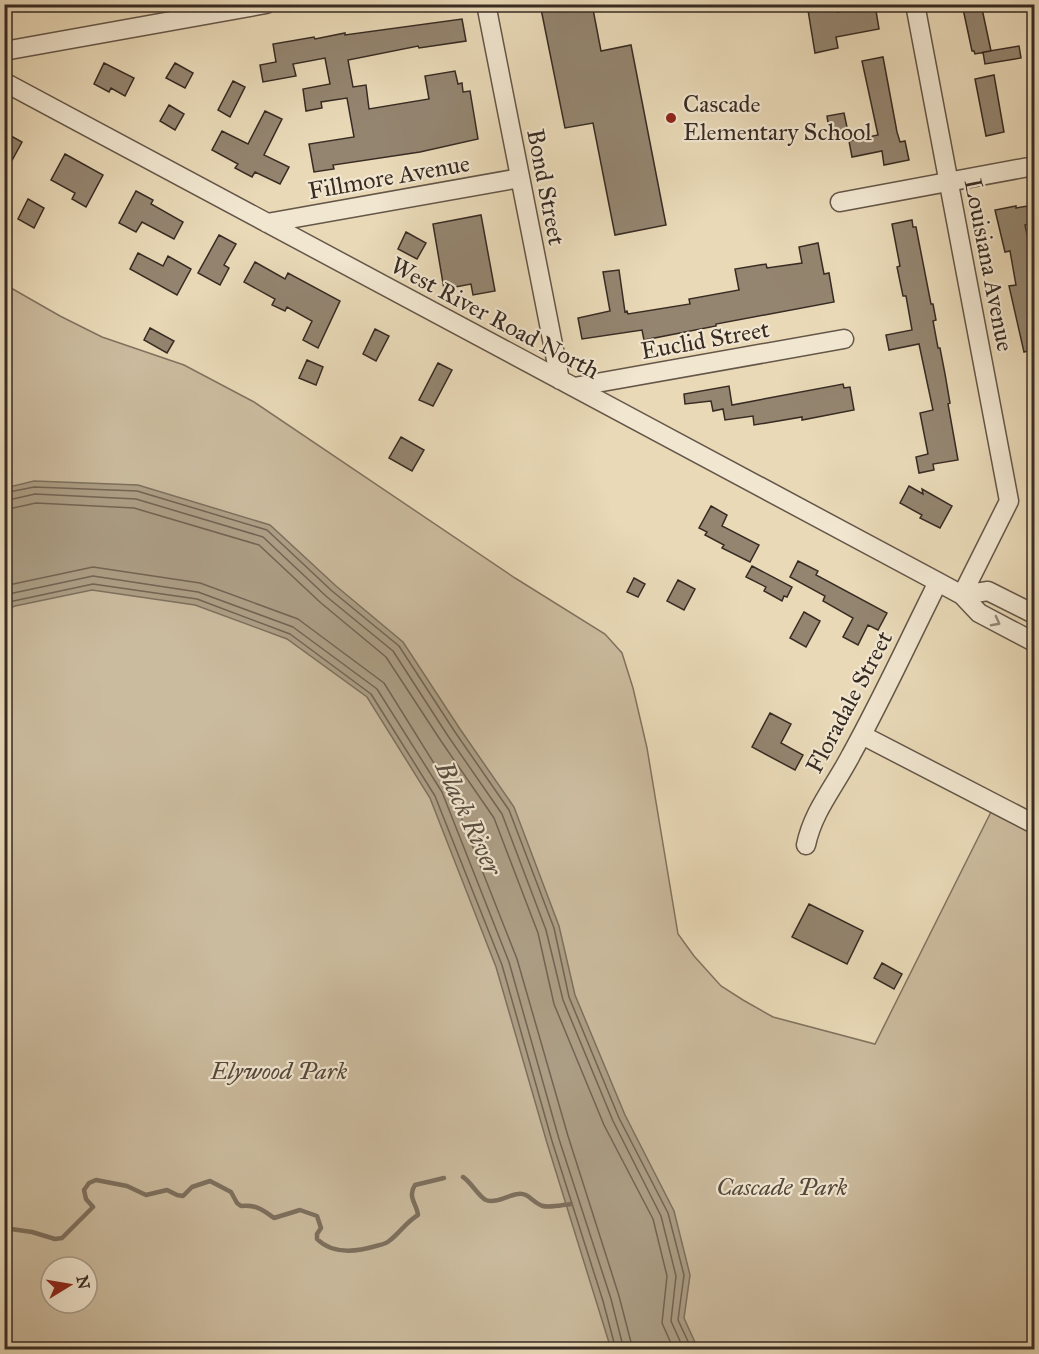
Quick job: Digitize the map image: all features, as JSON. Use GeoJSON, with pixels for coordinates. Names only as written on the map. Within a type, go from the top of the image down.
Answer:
{"type":"FeatureCollection","features":[{"type":"Feature","properties":{"kind":"street"},"geometry":{"type":"LineString","coordinates":[[4,51],[266,4]]}},
{"type":"Feature","properties":{"kind":"street","name":"Bond Street"},"geometry":{"type":"LineString","coordinates":[[486,4],[520,178],[567,384]]}},
{"type":"Feature","properties":{"kind":"street","name":"Louisiana Avenue"},"geometry":{"type":"LineString","coordinates":[[915,4],[1009,501],[962,595]]}},
{"type":"Feature","properties":{"kind":"street","name":"West River Road North"},"geometry":{"type":"LineString","coordinates":[[4,82],[939,582],[962,595],[979,613],[1035,642]]}},
{"type":"Feature","properties":{"kind":"street"},"geometry":{"type":"LineString","coordinates":[[840,202],[1035,166]]}},
{"type":"Feature","properties":{"kind":"street","name":"Fillmore Avenue"},"geometry":{"type":"LineString","coordinates":[[267,223],[520,178]]}},
{"type":"Feature","properties":{"kind":"street","name":"Euclid Street"},"geometry":{"type":"LineString","coordinates":[[567,384],[844,339]]}},
{"type":"Feature","properties":{"kind":"street","name":"Floradale Street"},"geometry":{"type":"LineString","coordinates":[[806,845],[816,815],[862,735],[939,582]]}},
{"type":"Feature","properties":{"kind":"street"},"geometry":{"type":"LineString","coordinates":[[962,595],[988,591],[1035,614]]}},
{"type":"Feature","properties":{"kind":"street"},"geometry":{"type":"LineString","coordinates":[[862,735],[1035,824]]}},
{"type":"Feature","properties":{"kind":"green space"},"geometry":{"type":"Polygon","coordinates":[[[4,284],[102,337],[184,365],[254,402],[515,578],[605,634],[622,653],[633,688],[647,748],[678,934],[721,986],[773,1017],[875,1044],[992,810],[1034,834],[1034,1349],[5,1349],[4,284]]]}},
{"type":"Feature","properties":{"kind":"water","name":"Black River"},"geometry":{"type":"Polygon","coordinates":[[[34,481],[138,485],[270,525],[336,586],[403,642],[514,807],[559,926],[575,995],[625,1115],[674,1211],[690,1275],[684,1318],[698,1349],[611,1349],[547,1143],[496,967],[430,798],[367,697],[287,639],[195,605],[92,590],[5,610],[5,488],[34,481]]]}},
{"type":"Feature","properties":{"kind":"building"},"geometry":{"type":"Polygon","coordinates":[[[540,4],[592,4],[601,51],[631,45],[666,225],[615,235],[593,123],[565,128],[540,4]]]}},
{"type":"Feature","properties":{"kind":"building"},"geometry":{"type":"Polygon","coordinates":[[[807,4],[836,4],[837,12],[875,5],[879,29],[836,37],[838,48],[815,53],[807,4]]]}},
{"type":"Feature","properties":{"kind":"building"},"geometry":{"type":"Polygon","coordinates":[[[962,4],[981,4],[991,51],[975,54],[972,51],[962,4]]]}},
{"type":"Feature","properties":{"kind":"building"},"geometry":{"type":"Polygon","coordinates":[[[462,19],[466,41],[419,48],[418,46],[348,60],[353,87],[366,85],[369,109],[429,99],[425,76],[455,71],[458,84],[462,83],[463,92],[470,91],[478,139],[420,152],[333,165],[334,169],[314,172],[309,144],[354,137],[347,98],[321,102],[322,108],[306,111],[303,89],[330,84],[325,58],[293,64],[296,76],[263,82],[260,65],[276,62],[273,44],[462,19]]]}},
{"type":"Feature","properties":{"kind":"building"},"geometry":{"type":"Polygon","coordinates":[[[1019,46],[1021,58],[985,64],[983,52],[1019,46]]]}},
{"type":"Feature","properties":{"kind":"building"},"geometry":{"type":"Polygon","coordinates":[[[883,57],[897,132],[900,142],[905,141],[909,160],[884,165],[882,151],[852,157],[849,141],[878,135],[862,61],[883,57]]]}},
{"type":"Feature","properties":{"kind":"building"},"geometry":{"type":"Polygon","coordinates":[[[104,63],[134,78],[125,96],[111,88],[109,92],[94,84],[104,63]]]}},
{"type":"Feature","properties":{"kind":"building"},"geometry":{"type":"Polygon","coordinates":[[[175,63],[193,73],[185,88],[166,78],[175,63]]]}},
{"type":"Feature","properties":{"kind":"building"},"geometry":{"type":"Polygon","coordinates":[[[994,75],[1004,132],[986,136],[975,79],[994,75]]]}},
{"type":"Feature","properties":{"kind":"building"},"geometry":{"type":"Polygon","coordinates":[[[233,81],[245,87],[230,117],[218,110],[233,81]]]}},
{"type":"Feature","properties":{"kind":"building"},"geometry":{"type":"Polygon","coordinates":[[[169,105],[184,114],[175,130],[160,121],[169,105]]]}},
{"type":"Feature","properties":{"kind":"building"},"geometry":{"type":"Polygon","coordinates":[[[265,111],[282,119],[264,155],[289,167],[280,184],[255,172],[252,177],[235,168],[238,164],[212,150],[222,131],[248,144],[265,111]]]}},
{"type":"Feature","properties":{"kind":"building"},"geometry":{"type":"Polygon","coordinates":[[[844,113],[848,132],[830,136],[827,116],[844,113]]]}},
{"type":"Feature","properties":{"kind":"building"},"geometry":{"type":"Polygon","coordinates":[[[11,136],[22,142],[4,175],[4,140],[8,142],[11,136]]]}},
{"type":"Feature","properties":{"kind":"building"},"geometry":{"type":"Polygon","coordinates":[[[65,154],[103,175],[86,207],[72,199],[75,193],[51,180],[65,154]]]}},
{"type":"Feature","properties":{"kind":"building"},"geometry":{"type":"Polygon","coordinates":[[[136,191],[153,200],[151,204],[183,222],[174,239],[142,222],[136,232],[119,223],[136,191]]]}},
{"type":"Feature","properties":{"kind":"building"},"geometry":{"type":"Polygon","coordinates":[[[28,199],[44,208],[34,228],[18,219],[28,199]]]}},
{"type":"Feature","properties":{"kind":"building"},"geometry":{"type":"Polygon","coordinates":[[[1016,206],[1016,208],[1027,206],[1031,223],[1025,225],[1035,272],[1035,349],[1024,352],[1009,286],[1016,285],[1010,251],[1005,252],[995,210],[1016,206]]]}},
{"type":"Feature","properties":{"kind":"building"},"geometry":{"type":"Polygon","coordinates":[[[481,215],[495,291],[473,295],[471,284],[444,289],[433,224],[481,215]]]}},
{"type":"Feature","properties":{"kind":"building"},"geometry":{"type":"Polygon","coordinates":[[[912,220],[913,227],[916,227],[931,304],[933,304],[936,320],[933,321],[945,374],[958,460],[933,464],[934,470],[919,473],[916,457],[928,454],[920,413],[933,410],[919,344],[889,350],[886,335],[912,330],[906,296],[903,296],[897,267],[900,266],[892,224],[912,220]]]}},
{"type":"Feature","properties":{"kind":"building"},"geometry":{"type":"Polygon","coordinates":[[[406,232],[426,243],[417,259],[398,249],[406,232]]]}},
{"type":"Feature","properties":{"kind":"building"},"geometry":{"type":"Polygon","coordinates":[[[219,235],[236,244],[224,265],[229,268],[220,285],[198,273],[219,235]]]}},
{"type":"Feature","properties":{"kind":"building"},"geometry":{"type":"Polygon","coordinates":[[[818,243],[824,274],[829,273],[834,302],[644,340],[642,330],[582,339],[578,318],[610,311],[603,272],[619,270],[625,312],[627,311],[628,314],[690,304],[689,299],[739,290],[735,269],[766,264],[767,268],[802,263],[799,247],[818,243]]]}},
{"type":"Feature","properties":{"kind":"building"},"geometry":{"type":"Polygon","coordinates":[[[138,253],[163,266],[168,256],[191,269],[177,295],[130,269],[138,253]]]}},
{"type":"Feature","properties":{"kind":"building"},"geometry":{"type":"Polygon","coordinates":[[[255,262],[285,279],[288,273],[340,301],[318,348],[303,340],[312,321],[287,307],[285,311],[272,305],[275,299],[244,282],[255,262]]]}},
{"type":"Feature","properties":{"kind":"building"},"geometry":{"type":"Polygon","coordinates":[[[150,328],[174,341],[167,353],[144,340],[150,328]]]}},
{"type":"Feature","properties":{"kind":"building"},"geometry":{"type":"Polygon","coordinates":[[[375,329],[389,336],[376,361],[363,354],[375,329]]]}},
{"type":"Feature","properties":{"kind":"building"},"geometry":{"type":"Polygon","coordinates":[[[307,360],[323,367],[316,385],[299,378],[307,360]]]}},
{"type":"Feature","properties":{"kind":"building"},"geometry":{"type":"Polygon","coordinates":[[[438,363],[452,370],[433,406],[419,400],[438,363]]]}},
{"type":"Feature","properties":{"kind":"building"},"geometry":{"type":"Polygon","coordinates":[[[843,384],[844,388],[850,387],[854,410],[802,420],[802,417],[754,425],[753,416],[725,420],[723,409],[713,411],[711,401],[685,404],[684,394],[729,386],[732,405],[843,384]]]}},
{"type":"Feature","properties":{"kind":"building"},"geometry":{"type":"Polygon","coordinates":[[[401,437],[424,450],[412,471],[389,458],[401,437]]]}},
{"type":"Feature","properties":{"kind":"building"},"geometry":{"type":"Polygon","coordinates":[[[909,486],[923,494],[922,489],[952,506],[940,528],[920,518],[922,515],[900,503],[909,486]]]}},
{"type":"Feature","properties":{"kind":"building"},"geometry":{"type":"Polygon","coordinates":[[[711,506],[727,515],[722,526],[759,545],[750,562],[722,548],[724,545],[705,535],[707,532],[699,528],[711,506]]]}},
{"type":"Feature","properties":{"kind":"building"},"geometry":{"type":"Polygon","coordinates":[[[798,561],[818,571],[816,575],[887,613],[878,630],[868,625],[858,645],[843,637],[853,618],[823,601],[825,596],[790,577],[798,561]]]}},
{"type":"Feature","properties":{"kind":"building"},"geometry":{"type":"Polygon","coordinates":[[[752,566],[792,587],[787,597],[784,596],[782,601],[764,591],[766,587],[746,577],[752,566]]]}},
{"type":"Feature","properties":{"kind":"building"},"geometry":{"type":"Polygon","coordinates":[[[634,578],[645,584],[638,597],[627,592],[634,578]]]}},
{"type":"Feature","properties":{"kind":"building"},"geometry":{"type":"Polygon","coordinates":[[[678,580],[695,589],[684,610],[667,601],[678,580]]]}},
{"type":"Feature","properties":{"kind":"building"},"geometry":{"type":"Polygon","coordinates":[[[804,612],[820,621],[806,647],[790,638],[804,612]]]}},
{"type":"Feature","properties":{"kind":"building"},"geometry":{"type":"Polygon","coordinates":[[[770,713],[791,724],[781,743],[803,755],[795,770],[752,747],[770,713]]]}},
{"type":"Feature","properties":{"kind":"building"},"geometry":{"type":"Polygon","coordinates":[[[809,904],[863,931],[847,964],[792,937],[809,904]]]}},
{"type":"Feature","properties":{"kind":"building"},"geometry":{"type":"Polygon","coordinates":[[[882,963],[902,974],[894,989],[874,978],[882,963]]]}},
{"type":"Feature","properties":{"kind":"waterway"},"geometry":{"type":"LineString","coordinates":[[463,1177],[486,1200],[494,1201],[522,1194],[543,1206],[571,1204]]}},
{"type":"Feature","properties":{"kind":"waterway"},"geometry":{"type":"LineString","coordinates":[[4,1228],[32,1232],[55,1239],[62,1238],[93,1207],[86,1199],[84,1190],[89,1183],[96,1180],[127,1186],[146,1195],[167,1190],[183,1196],[192,1187],[210,1181],[231,1192],[241,1206],[255,1207],[274,1218],[300,1210],[317,1216],[321,1228],[317,1239],[330,1248],[353,1251],[388,1242],[418,1215],[412,1197],[415,1185],[444,1178]]}},
{"type":"Feature","properties":{"kind":"place","name":"Cascade Elementary School"},"geometry":{"type":"Point","coordinates":[671,118]}},
{"type":"Feature","properties":{"kind":"park label","name":"Elywood Park"},"geometry":{"type":"Point","coordinates":[279,1071]}},
{"type":"Feature","properties":{"kind":"park label","name":"Cascade Park"},"geometry":{"type":"Point","coordinates":[782,1187]}}]}
